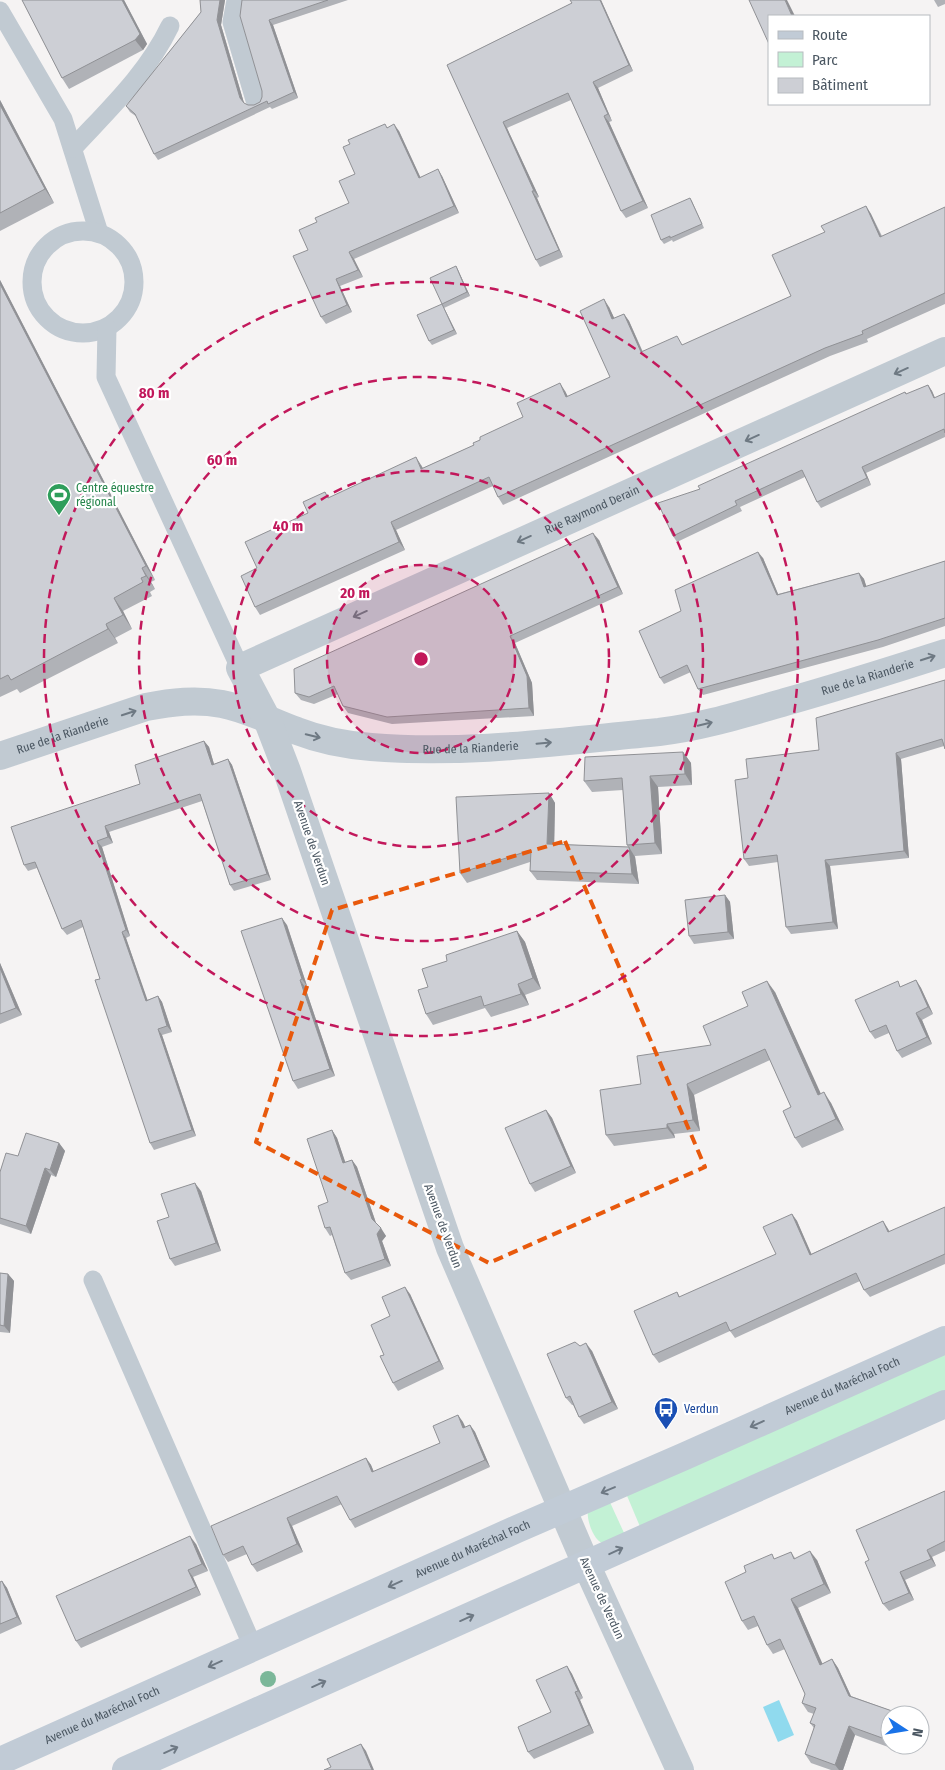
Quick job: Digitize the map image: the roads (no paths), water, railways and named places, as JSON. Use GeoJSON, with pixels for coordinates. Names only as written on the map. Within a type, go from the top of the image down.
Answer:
{"type":"FeatureCollection","features":[{"type":"Feature","properties":{"kind":"main road","name":"Avenue du Maréchal Foch"},"geometry":{"type":"LineString","coordinates":[[0,1761],[945,1340]]}},
{"type":"Feature","properties":{"kind":"main road"},"geometry":{"type":"LineString","coordinates":[[126,1770],[945,1404]]}},
{"type":"Feature","properties":{"kind":"street","name":"Rue Raymond Derain"},"geometry":{"type":"LineString","coordinates":[[240,668],[945,351]]}},
{"type":"Feature","properties":{"kind":"street","name":"Rue de la Rianderie"},"geometry":{"type":"LineString","coordinates":[[0,756],[146,707],[187,701],[222,704],[311,736],[371,747],[486,748],[659,732],[724,719],[945,653]]}},
{"type":"Feature","properties":{"kind":"street","name":"Avenue de Verdun"},"geometry":{"type":"LineString","coordinates":[[240,668],[267,719],[287,771],[450,1248],[586,1564],[680,1770]]}},
{"type":"Feature","properties":{"kind":"lane"},"geometry":{"type":"LineString","coordinates":[[236,0],[232,22],[255,100]]}},
{"type":"Feature","properties":{"kind":"lane"},"geometry":{"type":"LineString","coordinates":[[0,11],[63,119],[99,233]]}},
{"type":"Feature","properties":{"kind":"lane"},"geometry":{"type":"LineString","coordinates":[[73,148],[138,77],[159,48],[170,26]]}},
{"type":"Feature","properties":{"kind":"lane"},"geometry":{"type":"LineString","coordinates":[[82,230],[99,233],[114,241],[126,253],[134,269],[135,286],[131,303],[121,318],[107,328],[91,334],[74,333],[58,328],[45,317],[36,303],[32,287],[33,270],[40,254],[51,242],[66,233],[82,230]]}},
{"type":"Feature","properties":{"kind":"lane"},"geometry":{"type":"LineString","coordinates":[[107,328],[106,377],[240,668]]}},
{"type":"Feature","properties":{"kind":"lane"},"geometry":{"type":"LineString","coordinates":[[93,1280],[254,1647]]}},
{"type":"Feature","properties":{"kind":"water"},"geometry":{"type":"Polygon","coordinates":[[[779,1700],[794,1735],[778,1742],[763,1707],[779,1700]]]}},
{"type":"Feature","properties":{"kind":"place","name":"Centre équestre régional"},"geometry":{"type":"Point","coordinates":[59,516]}},
{"type":"Feature","properties":{"kind":"place","name":"Verdun"},"geometry":{"type":"Point","coordinates":[666,1430]}}]}
